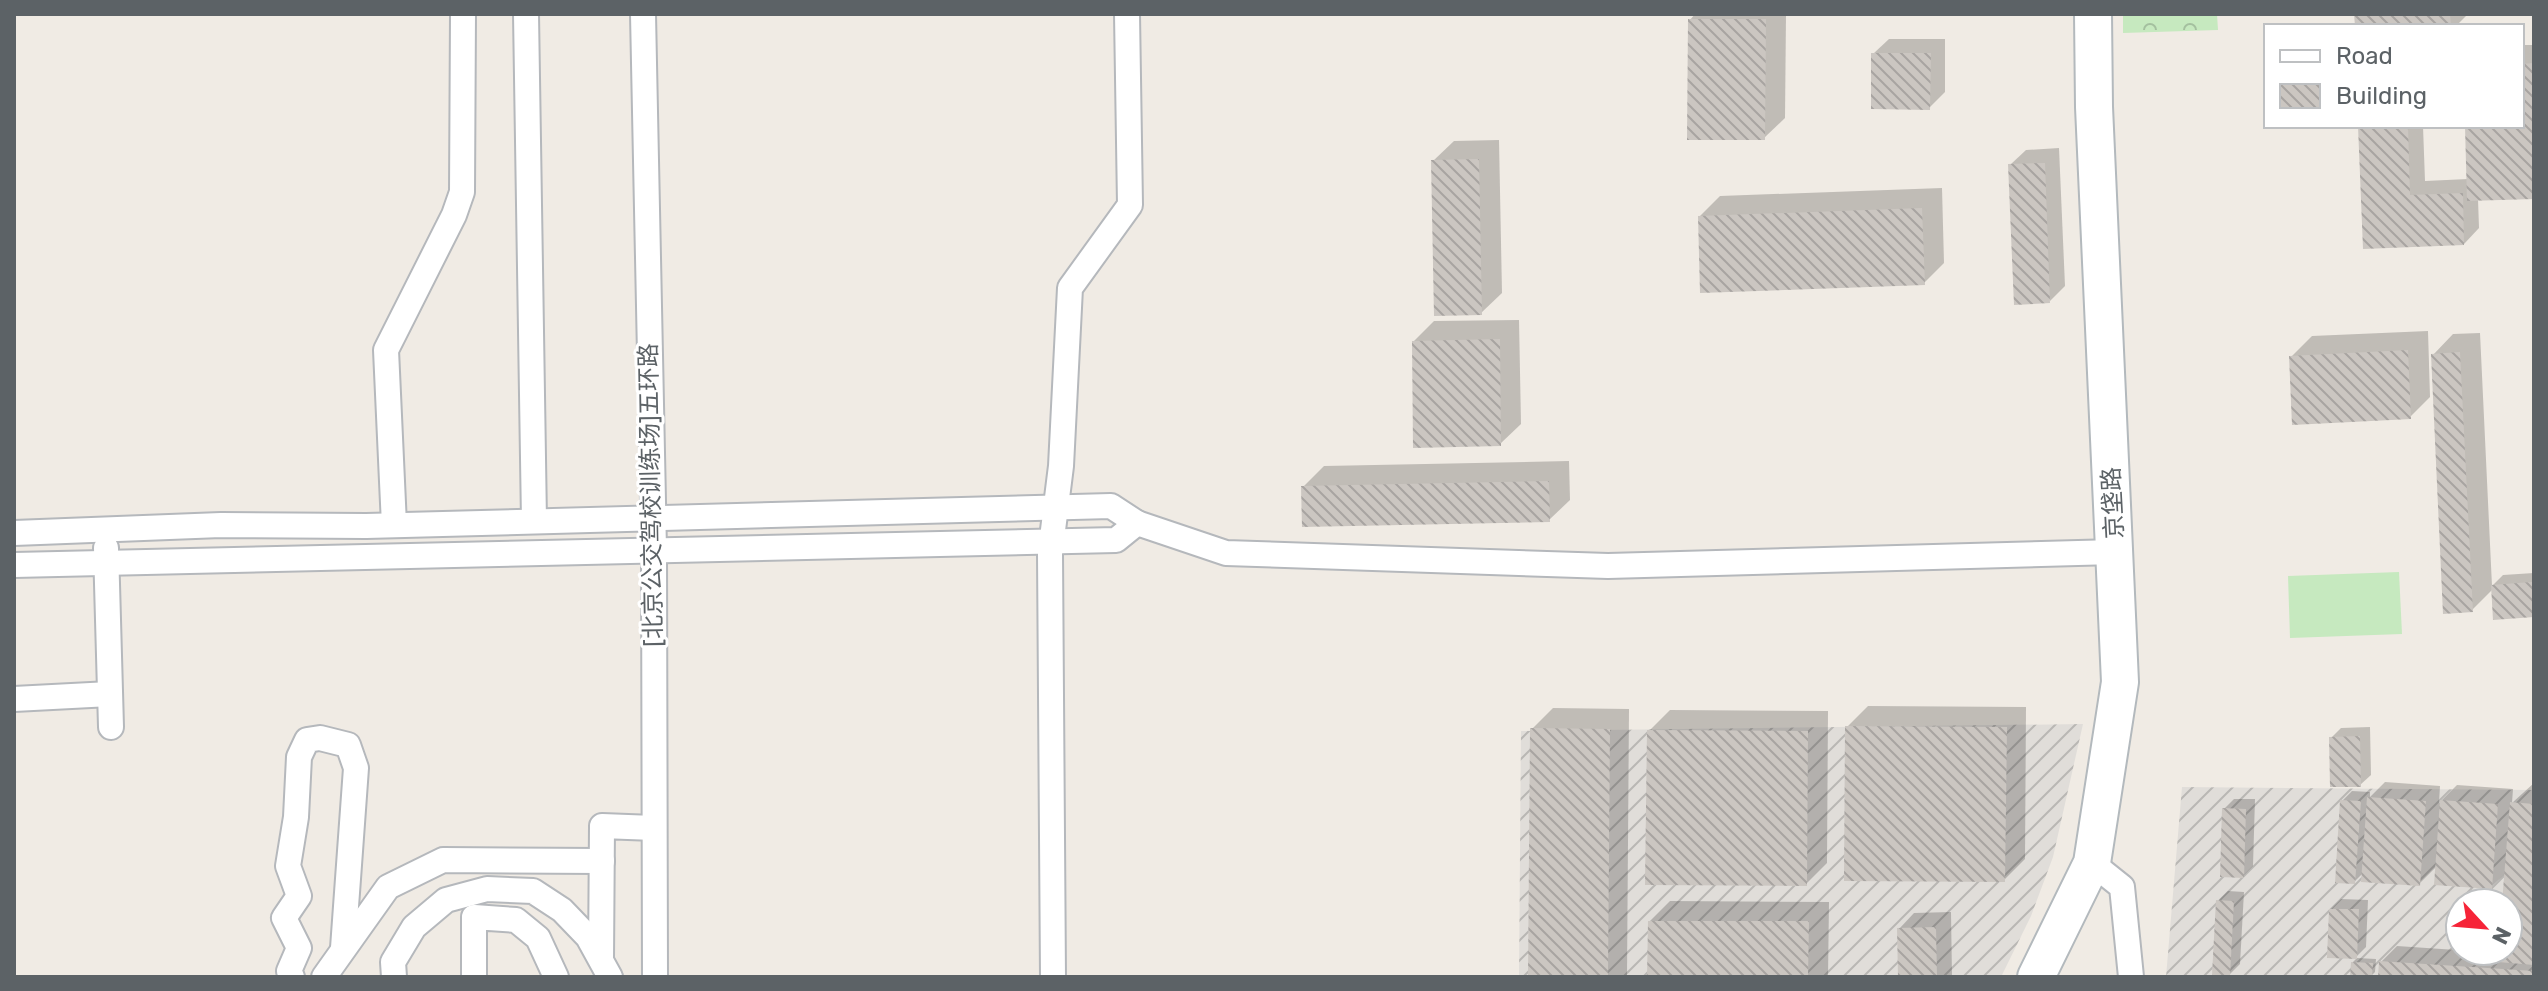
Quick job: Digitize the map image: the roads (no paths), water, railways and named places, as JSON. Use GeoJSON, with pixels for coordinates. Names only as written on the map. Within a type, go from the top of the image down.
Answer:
{"type":"FeatureCollection","features":[{"type":"Feature","properties":{"kind":"street"},"geometry":{"type":"LineString","coordinates":[[394,525],[386,350],[454,215],[462,192],[463,14]]}},
{"type":"Feature","properties":{"kind":"street"},"geometry":{"type":"LineString","coordinates":[[526,14],[534,521]]}},
{"type":"Feature","properties":{"kind":"street","name":"[北京公交驾校训练场]五环路"},"geometry":{"type":"LineString","coordinates":[[643,14],[654,550],[655,977]]}},
{"type":"Feature","properties":{"kind":"street"},"geometry":{"type":"LineString","coordinates":[[1053,977],[1052,541],[1061,466],[1070,288],[1130,205],[1127,14]]}},
{"type":"Feature","properties":{"kind":"street","name":"京垡路"},"geometry":{"type":"LineString","coordinates":[[2036,977],[2092,863],[2120,682],[2094,107],[2093,14]]}},
{"type":"Feature","properties":{"kind":"street"},"geometry":{"type":"LineString","coordinates":[[14,533],[221,525],[394,525],[1111,506],[1137,523],[1226,553],[1608,566],[2115,552]]}},
{"type":"Feature","properties":{"kind":"street"},"geometry":{"type":"LineString","coordinates":[[14,565],[1116,540],[1137,523]]}},
{"type":"Feature","properties":{"kind":"street"},"geometry":{"type":"LineString","coordinates":[[105,530],[111,727]]}},
{"type":"Feature","properties":{"kind":"street"},"geometry":{"type":"LineString","coordinates":[[14,699],[110,694]]}},
{"type":"Feature","properties":{"kind":"street"},"geometry":{"type":"LineString","coordinates":[[292,977],[289,971],[299,948],[284,918],[299,896],[288,866],[296,817],[299,757],[307,740],[320,738],[348,745],[356,768],[343,948]]}},
{"type":"Feature","properties":{"kind":"street"},"geometry":{"type":"LineString","coordinates":[[606,969],[602,826],[654,828]]}},
{"type":"Feature","properties":{"kind":"street"},"geometry":{"type":"LineString","coordinates":[[324,977],[388,887],[443,860],[602,861]]}},
{"type":"Feature","properties":{"kind":"street"},"geometry":{"type":"LineString","coordinates":[[2092,863],[2122,887],[2131,977]]}},
{"type":"Feature","properties":{"kind":"street"},"geometry":{"type":"LineString","coordinates":[[394,977],[393,962],[414,927],[446,900],[487,889],[533,891],[562,910],[588,937],[606,969]]}},
{"type":"Feature","properties":{"kind":"street"},"geometry":{"type":"LineString","coordinates":[[474,977],[474,917],[516,920],[538,938],[556,977]]}}]}
